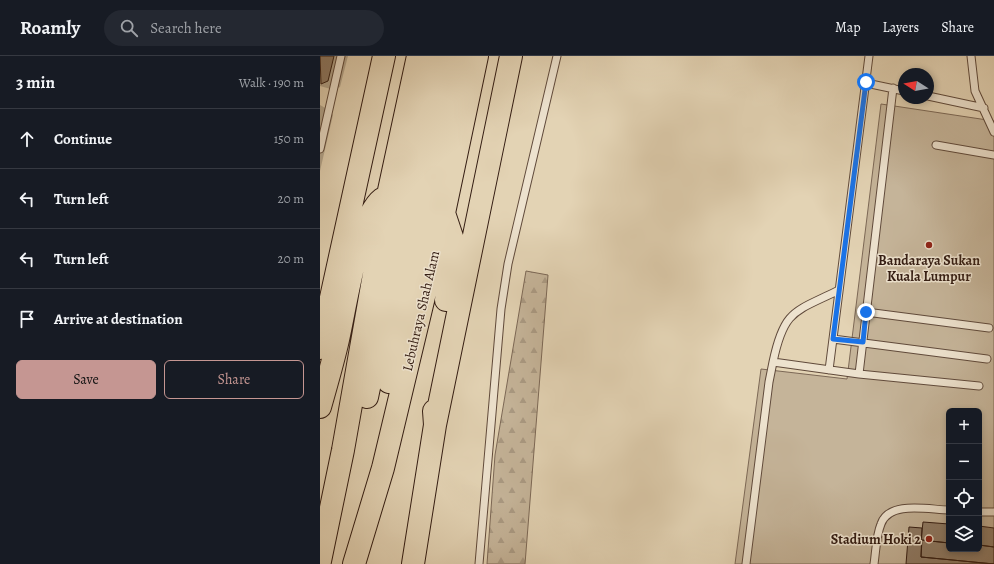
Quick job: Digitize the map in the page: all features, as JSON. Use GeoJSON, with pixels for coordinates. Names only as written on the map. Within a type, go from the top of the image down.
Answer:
{"type":"FeatureCollection","features":[{"type":"Feature","properties":{"kind":"highway"},"geometry":{"type":"LineString","coordinates":[[320,348],[384,56]]}},
{"type":"Feature","properties":{"kind":"highway"},"geometry":{"type":"LineString","coordinates":[[320,561],[343,450],[388,195],[418,56]]}},
{"type":"Feature","properties":{"kind":"highway"},"geometry":{"type":"LineString","coordinates":[[343,450],[363,416],[438,56]]}},
{"type":"Feature","properties":{"kind":"highway"},"geometry":{"type":"LineString","coordinates":[[350,564],[458,56]]}},
{"type":"Feature","properties":{"kind":"highway","name":"Lebuhraya Shah Alam"},"geometry":{"type":"LineString","coordinates":[[354,564],[383,468],[444,213],[478,56]]}},
{"type":"Feature","properties":{"kind":"highway"},"geometry":{"type":"LineString","coordinates":[[413,564],[435,424],[511,56]]}},
{"type":"Feature","properties":{"kind":"highway"},"geometry":{"type":"LineString","coordinates":[[320,407],[337,345],[360,242],[375,204],[388,195]]}},
{"type":"Feature","properties":{"kind":"highway"},"geometry":{"type":"LineString","coordinates":[[435,424],[432,381],[450,275],[452,240],[444,213]]}},
{"type":"Feature","properties":{"kind":"lane"},"geometry":{"type":"LineString","coordinates":[[320,149],[341,56]]}},
{"type":"Feature","properties":{"kind":"lane"},"geometry":{"type":"LineString","coordinates":[[479,564],[501,309],[508,264],[557,56]]}},
{"type":"Feature","properties":{"kind":"lane"},"geometry":{"type":"LineString","coordinates":[[829,370],[869,56]]}},
{"type":"Feature","properties":{"kind":"lane"},"geometry":{"type":"LineString","coordinates":[[971,56],[975,91],[994,132]]}},
{"type":"Feature","properties":{"kind":"lane"},"geometry":{"type":"LineString","coordinates":[[866,82],[898,89]]}},
{"type":"Feature","properties":{"kind":"lane"},"geometry":{"type":"LineString","coordinates":[[859,374],[893,88]]}},
{"type":"Feature","properties":{"kind":"lane"},"geometry":{"type":"LineString","coordinates":[[934,97],[984,108]]}},
{"type":"Feature","properties":{"kind":"lane"},"geometry":{"type":"LineString","coordinates":[[936,145],[994,155]]}},
{"type":"Feature","properties":{"kind":"lane"},"geometry":{"type":"LineString","coordinates":[[746,564],[769,382],[780,333],[785,322],[797,311],[839,290]]}},
{"type":"Feature","properties":{"kind":"lane"},"geometry":{"type":"LineString","coordinates":[[866,312],[989,328]]}},
{"type":"Feature","properties":{"kind":"lane"},"geometry":{"type":"LineString","coordinates":[[833,339],[987,359]]}},
{"type":"Feature","properties":{"kind":"lane"},"geometry":{"type":"LineString","coordinates":[[773,362],[859,374],[979,386]]}},
{"type":"Feature","properties":{"kind":"lane"},"geometry":{"type":"LineString","coordinates":[[874,564],[880,524],[885,516],[892,510],[903,508],[946,510]]}},
{"type":"Feature","properties":{"kind":"lane"},"geometry":{"type":"LineString","coordinates":[[982,512],[994,512]]}},
{"type":"Feature","properties":{"kind":"green space","name":"Bandaraya Sukan Kuala Lumpur"},"geometry":{"type":"Polygon","coordinates":[[[881,104],[994,121],[994,564],[735,564],[761,369],[847,379],[881,104]]]}},
{"type":"Feature","properties":{"kind":"green space"},"geometry":{"type":"Polygon","coordinates":[[[526,271],[548,275],[525,564],[487,564],[495,455],[526,271]]]}},
{"type":"Feature","properties":{"kind":"building"},"geometry":{"type":"Polygon","coordinates":[[[320,56],[334,56],[328,81],[321,84],[320,56]]]}},
{"type":"Feature","properties":{"kind":"building"},"geometry":{"type":"Polygon","coordinates":[[[923,522],[946,524],[946,543],[921,540],[923,522]]]}},
{"type":"Feature","properties":{"kind":"building"},"geometry":{"type":"Polygon","coordinates":[[[982,526],[994,528],[994,547],[982,545],[982,526]]]}},
{"type":"Feature","properties":{"kind":"building"},"geometry":{"type":"Polygon","coordinates":[[[909,527],[922,528],[921,557],[994,564],[906,564],[909,527]]]}},
{"type":"Feature","properties":{"kind":"building"},"geometry":{"type":"Polygon","coordinates":[[[922,540],[946,543],[946,552],[982,552],[982,545],[994,547],[994,564],[921,557],[922,540]]]}},
{"type":"Feature","properties":{"kind":"place","name":"Bandaraya Sukan Kuala Lumpur"},"geometry":{"type":"Point","coordinates":[929,245]}},
{"type":"Feature","properties":{"kind":"place","name":"Stadium Hoki 2"},"geometry":{"type":"Point","coordinates":[929,539]}},
{"type":"Feature","properties":{"kind":"route"},"geometry":{"type":"LineString","coordinates":[[866,82],[833,339],[863,342],[866,312]]}}]}
